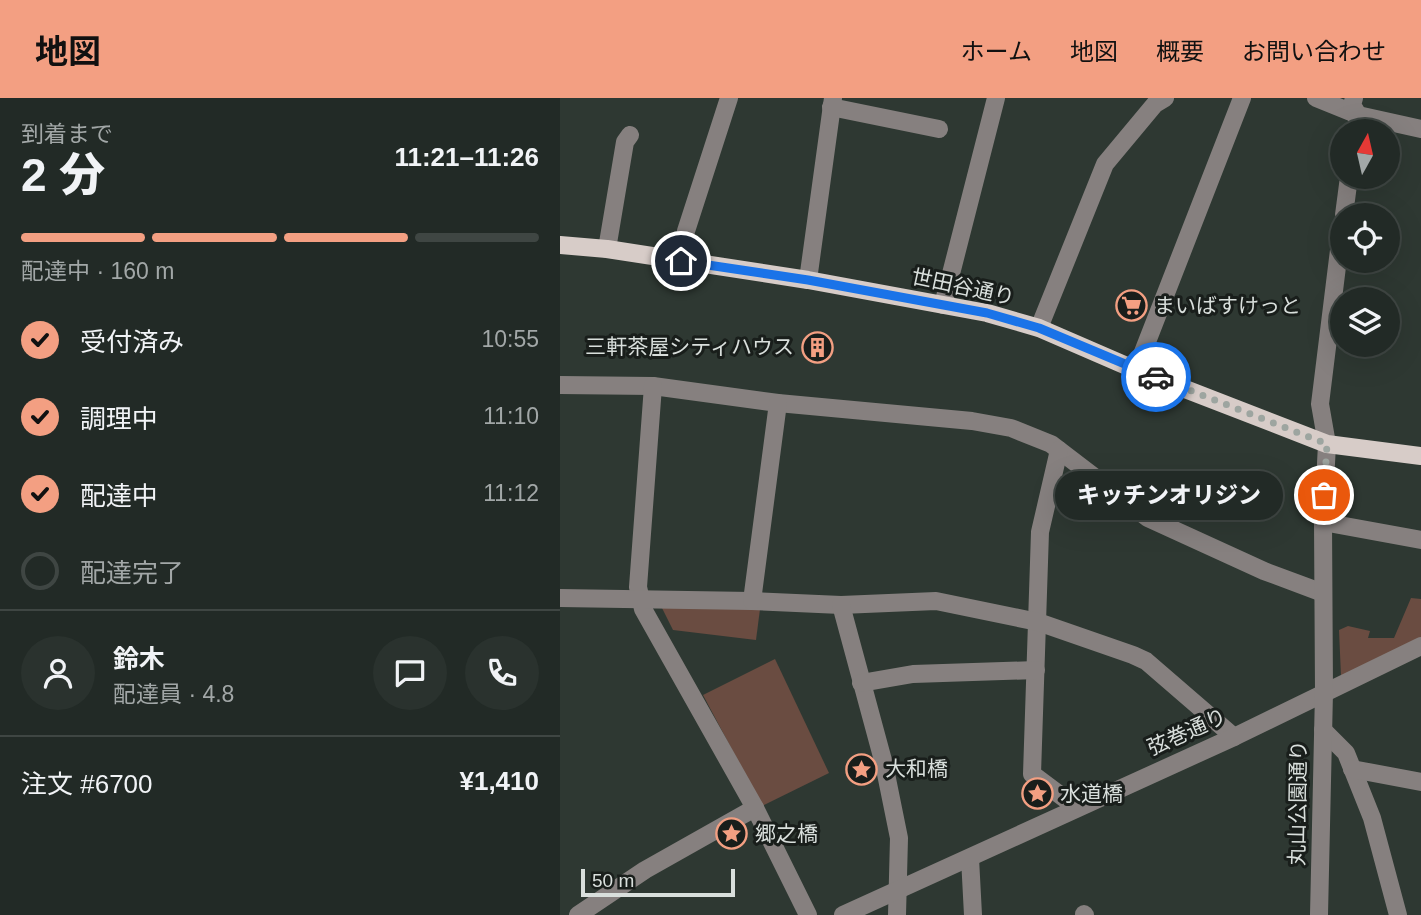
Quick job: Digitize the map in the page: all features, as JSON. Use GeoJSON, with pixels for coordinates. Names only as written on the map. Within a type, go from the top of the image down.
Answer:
{"type":"FeatureCollection","features":[{"type":"Feature","properties":{"kind":"main road","name":"世田谷通り"},"geometry":{"type":"LineString","coordinates":[[560,245],[607,249],[808,280],[987,313],[1039,328],[1136,370],[1327,444],[1421,456]]}},
{"type":"Feature","properties":{"kind":"street"},"geometry":{"type":"LineString","coordinates":[[681,261],[686,231],[729,98]]}},
{"type":"Feature","properties":{"kind":"street"},"geometry":{"type":"LineString","coordinates":[[943,305],[996,98]]}},
{"type":"Feature","properties":{"kind":"street"},"geometry":{"type":"LineString","coordinates":[[1039,328],[1105,164],[1156,104],[1165,98]]}},
{"type":"Feature","properties":{"kind":"street"},"geometry":{"type":"LineString","coordinates":[[1136,370],[1242,98]]}},
{"type":"Feature","properties":{"kind":"street"},"geometry":{"type":"LineString","coordinates":[[1316,98],[1356,115],[1421,128]]}},
{"type":"Feature","properties":{"kind":"street"},"geometry":{"type":"LineString","coordinates":[[808,280],[832,102],[939,129]]}},
{"type":"Feature","properties":{"kind":"street"},"geometry":{"type":"LineString","coordinates":[[607,249],[627,139]]}},
{"type":"Feature","properties":{"kind":"street"},"geometry":{"type":"LineString","coordinates":[[1324,692],[1323,523],[1327,444],[1320,404],[1336,273]]}},
{"type":"Feature","properties":{"kind":"street"},"geometry":{"type":"LineString","coordinates":[[560,385],[653,386],[778,403],[972,421],[1011,428],[1051,444],[1148,518],[1240,560],[1323,593]]}},
{"type":"Feature","properties":{"kind":"street"},"geometry":{"type":"LineString","coordinates":[[653,386],[638,587],[643,610],[755,808],[808,915]]}},
{"type":"Feature","properties":{"kind":"street"},"geometry":{"type":"LineString","coordinates":[[752,601],[778,403]]}},
{"type":"Feature","properties":{"kind":"street"},"geometry":{"type":"LineString","coordinates":[[1059,450],[1040,532],[1032,774],[1076,807]]}},
{"type":"Feature","properties":{"kind":"street"},"geometry":{"type":"LineString","coordinates":[[1323,523],[1421,540]]}},
{"type":"Feature","properties":{"kind":"street"},"geometry":{"type":"LineString","coordinates":[[560,598],[752,601],[841,606],[936,601],[1038,622],[1146,662],[1234,737]]}},
{"type":"Feature","properties":{"kind":"street"},"geometry":{"type":"LineString","coordinates":[[841,606],[884,764],[899,838],[897,915]]}},
{"type":"Feature","properties":{"kind":"street","name":"弦巻通り"},"geometry":{"type":"LineString","coordinates":[[843,915],[1234,737],[1421,646]]}},
{"type":"Feature","properties":{"kind":"street"},"geometry":{"type":"LineString","coordinates":[[861,683],[913,674],[1036,670]]}},
{"type":"Feature","properties":{"kind":"street","name":"丸山公園通り"},"geometry":{"type":"LineString","coordinates":[[1319,915],[1324,692]]}},
{"type":"Feature","properties":{"kind":"street"},"geometry":{"type":"LineString","coordinates":[[1323,730],[1346,753],[1372,818],[1398,915]]}},
{"type":"Feature","properties":{"kind":"street"},"geometry":{"type":"LineString","coordinates":[[1352,769],[1421,782]]}},
{"type":"Feature","properties":{"kind":"street"},"geometry":{"type":"LineString","coordinates":[[578,915],[645,870],[755,808]]}},
{"type":"Feature","properties":{"kind":"street"},"geometry":{"type":"LineString","coordinates":[[970,858],[973,915]]}},
{"type":"Feature","properties":{"kind":"shaded area"},"geometry":{"type":"Polygon","coordinates":[[[1411,598],[1421,599],[1421,639],[1341,676],[1339,630],[1348,626],[1370,631],[1368,638],[1394,638],[1411,598]]]}},
{"type":"Feature","properties":{"kind":"shaded area"},"geometry":{"type":"Polygon","coordinates":[[[660,604],[760,609],[756,640],[673,630],[660,604]]]}},
{"type":"Feature","properties":{"kind":"shaded area"},"geometry":{"type":"Polygon","coordinates":[[[775,659],[829,773],[762,806],[703,695],[775,659]]]}},
{"type":"Feature","properties":{"kind":"way so far"},"geometry":{"type":"LineString","coordinates":[[1156,377],[1327,444],[1324,495]]}},
{"type":"Feature","properties":{"kind":"place","name":"まいばすけっと"},"geometry":{"type":"Point","coordinates":[1131,306]}},
{"type":"Feature","properties":{"kind":"place","name":"三軒茶屋シティハウス"},"geometry":{"type":"Point","coordinates":[817,347]}},
{"type":"Feature","properties":{"kind":"place","name":"キッチンオリジン"},"geometry":{"type":"Point","coordinates":[1324,495]}},
{"type":"Feature","properties":{"kind":"place","name":"大和橋"},"geometry":{"type":"Point","coordinates":[862,769]}},
{"type":"Feature","properties":{"kind":"place","name":"水道橋"},"geometry":{"type":"Point","coordinates":[1037,794]}},
{"type":"Feature","properties":{"kind":"place","name":"郷之橋"},"geometry":{"type":"Point","coordinates":[732,834]}},
{"type":"Feature","properties":{"kind":"route"},"geometry":{"type":"LineString","coordinates":[[681,261],[808,280],[987,313],[1039,328],[1156,377]]}}]}
